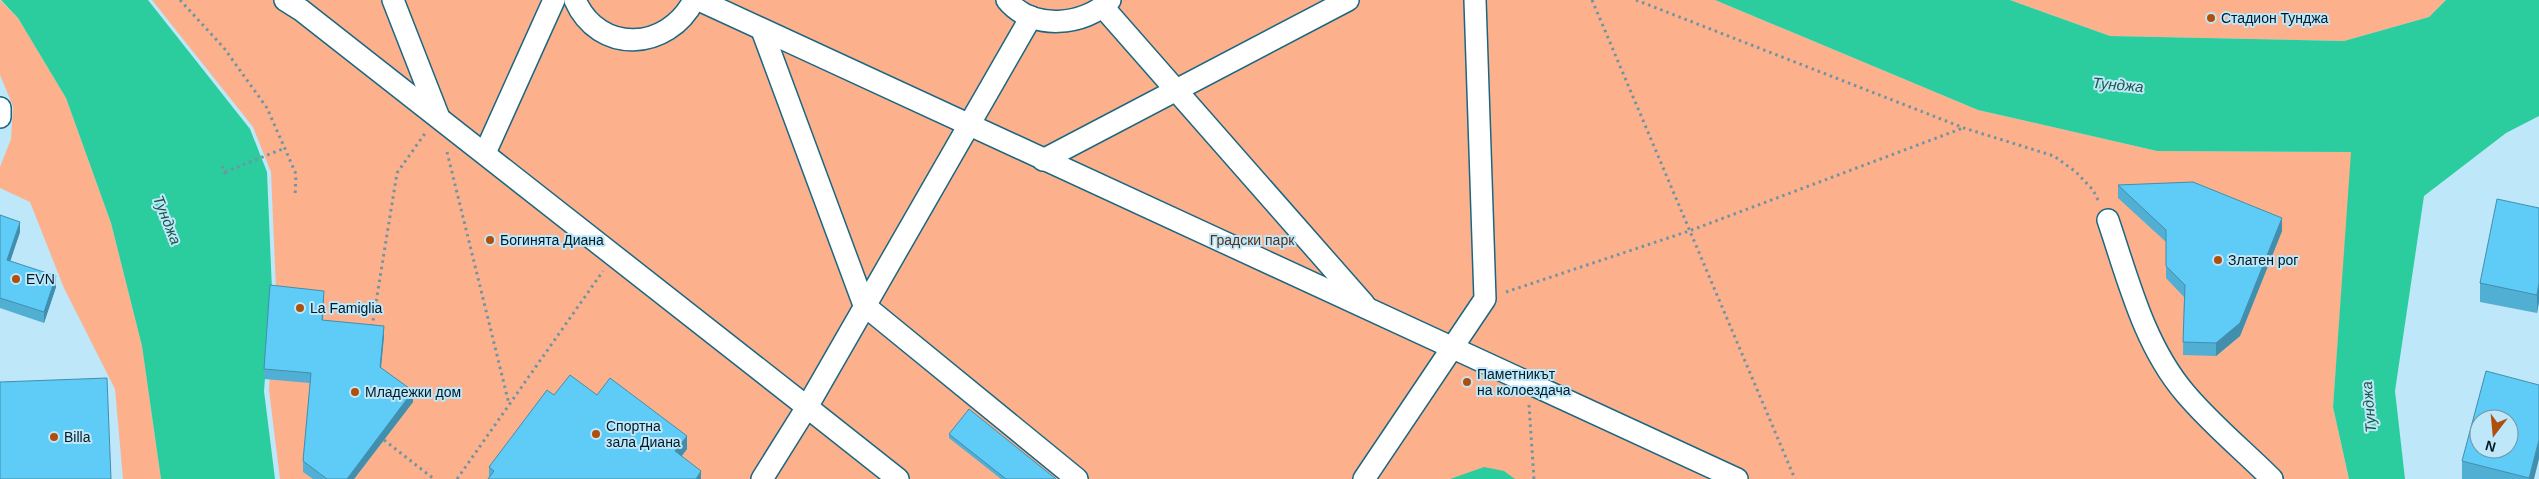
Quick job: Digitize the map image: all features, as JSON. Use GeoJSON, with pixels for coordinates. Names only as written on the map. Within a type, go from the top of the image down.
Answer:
{"type":"FeatureCollection","features":[{"type":"Feature","properties":{"kind":"street"},"geometry":{"type":"LineString","coordinates":[[285,0],[301,10],[438,115],[898,479]]}},
{"type":"Feature","properties":{"kind":"street"},"geometry":{"type":"LineString","coordinates":[[393,0],[438,115]]}},
{"type":"Feature","properties":{"kind":"street"},"geometry":{"type":"LineString","coordinates":[[485,153],[554,0]]}},
{"type":"Feature","properties":{"kind":"street"},"geometry":{"type":"LineString","coordinates":[[575,0],[584,16],[596,27],[621,38],[638,40],[654,37],[667,31],[679,22],[694,0]]}},
{"type":"Feature","properties":{"kind":"street"},"geometry":{"type":"LineString","coordinates":[[699,0],[1737,479]]}},
{"type":"Feature","properties":{"kind":"street"},"geometry":{"type":"LineString","coordinates":[[1008,0],[1031,17],[1056,22],[1081,19],[1107,4],[1175,89],[1369,310]]}},
{"type":"Feature","properties":{"kind":"street"},"geometry":{"type":"LineString","coordinates":[[1043,160],[1175,89],[1348,0]]}},
{"type":"Feature","properties":{"kind":"street"},"geometry":{"type":"LineString","coordinates":[[1364,479],[1485,299],[1476,0]]}},
{"type":"Feature","properties":{"kind":"street"},"geometry":{"type":"LineString","coordinates":[[762,479],[807,407],[1031,17]]}},
{"type":"Feature","properties":{"kind":"street"},"geometry":{"type":"LineString","coordinates":[[762,30],[864,305],[1077,479]]}},
{"type":"Feature","properties":{"kind":"street"},"geometry":{"type":"LineString","coordinates":[[0,108],[0,117]]}},
{"type":"Feature","properties":{"kind":"street"},"geometry":{"type":"LineString","coordinates":[[2108,220],[2143,322],[2162,361],[2185,393],[2272,479]]}},
{"type":"Feature","properties":{"kind":"path"},"geometry":{"type":"LineString","coordinates":[[180,0],[224,48],[267,108],[296,174],[295,197]]}},
{"type":"Feature","properties":{"kind":"path"},"geometry":{"type":"LineString","coordinates":[[1592,0],[1795,479]]}},
{"type":"Feature","properties":{"kind":"path"},"geometry":{"type":"LineString","coordinates":[[1636,0],[1964,128],[2054,156],[2076,172],[2093,190],[2108,220]]}},
{"type":"Feature","properties":{"kind":"path"},"geometry":{"type":"LineString","coordinates":[[371,335],[397,173],[438,115]]}},
{"type":"Feature","properties":{"kind":"path"},"geometry":{"type":"LineString","coordinates":[[438,115],[509,404]]}},
{"type":"Feature","properties":{"kind":"path"},"geometry":{"type":"LineString","coordinates":[[1485,299],[1689,231],[1964,128]]}},
{"type":"Feature","properties":{"kind":"path"},"geometry":{"type":"LineString","coordinates":[[225,172],[285,148]]}},
{"type":"Feature","properties":{"kind":"path"},"geometry":{"type":"LineString","coordinates":[[222,166],[227,178]]}},
{"type":"Feature","properties":{"kind":"path"},"geometry":{"type":"LineString","coordinates":[[457,479],[615,255]]}},
{"type":"Feature","properties":{"kind":"path"},"geometry":{"type":"LineString","coordinates":[[1528,382],[1534,479]]}},
{"type":"Feature","properties":{"kind":"path"},"geometry":{"type":"LineString","coordinates":[[384,440],[434,479]]}},
{"type":"Feature","properties":{"kind":"green space"},"geometry":{"type":"Polygon","coordinates":[[[0,0],[18,18],[66,98],[111,223],[142,346],[161,479],[123,479],[115,389],[64,288],[30,202],[0,188],[0,167],[11,139],[13,106],[0,75],[0,0]]]}},
{"type":"Feature","properties":{"kind":"green space","name":"Градски парк"},"geometry":{"type":"Polygon","coordinates":[[[152,0],[1715,0],[1978,110],[2157,151],[2352,152],[2333,407],[2349,479],[280,479],[269,390],[276,289],[271,172],[253,127],[152,0]]]}},
{"type":"Feature","properties":{"kind":"green space","name":"Стадион Тунджа"},"geometry":{"type":"Polygon","coordinates":[[[2010,0],[2446,0],[2429,17],[2344,41],[2110,36],[2010,0]]]}},
{"type":"Feature","properties":{"kind":"water","name":"Тунджа"},"geometry":{"type":"Polygon","coordinates":[[[1,0],[148,0],[250,129],[267,172],[272,290],[264,391],[275,479],[161,479],[142,346],[111,223],[66,98],[18,18],[1,0]]]}},
{"type":"Feature","properties":{"kind":"water","name":"Тунджа"},"geometry":{"type":"Polygon","coordinates":[[[1715,0],[2010,0],[2110,36],[2344,41],[2429,17],[2446,0],[2539,0],[2539,116],[2506,133],[2424,196],[2395,391],[2405,479],[2349,479],[2333,407],[2351,152],[2157,151],[1978,110],[1715,0]]]}},
{"type":"Feature","properties":{"kind":"water"},"geometry":{"type":"Polygon","coordinates":[[[1484,467],[1504,471],[1515,479],[1450,479],[1484,467]]]}},
{"type":"Feature","properties":{"kind":"building","name":"Златен рог"},"geometry":{"type":"Polygon","coordinates":[[[2193,182],[2282,218],[2240,323],[2216,343],[2183,342],[2185,285],[2166,266],[2166,230],[2118,185],[2193,182]]]}},
{"type":"Feature","properties":{"kind":"building"},"geometry":{"type":"Polygon","coordinates":[[[2497,199],[2539,208],[2539,283],[2537,295],[2480,283],[2497,199]]]}},
{"type":"Feature","properties":{"kind":"building","name":"EVN"},"geometry":{"type":"Polygon","coordinates":[[[0,215],[20,222],[7,260],[56,276],[44,312],[0,298],[0,215]]]}},
{"type":"Feature","properties":{"kind":"building","name":"Младежки дом"},"geometry":{"type":"Polygon","coordinates":[[[270,285],[324,291],[322,320],[384,326],[380,367],[413,391],[347,479],[327,479],[303,461],[311,373],[264,369],[270,285]]]}},
{"type":"Feature","properties":{"kind":"building"},"geometry":{"type":"Polygon","coordinates":[[[2486,371],[2539,385],[2539,440],[2529,478],[2462,461],[2469,435],[2469,459],[2519,459],[2519,409],[2476,409],[2486,371]]]}},
{"type":"Feature","properties":{"kind":"building","name":"Спортна зала Диана"},"geometry":{"type":"Polygon","coordinates":[[[570,375],[597,395],[610,378],[687,436],[675,451],[701,471],[696,479],[488,479],[494,471],[489,467],[547,390],[554,395],[570,375]]]}},
{"type":"Feature","properties":{"kind":"building","name":"Billa"},"geometry":{"type":"Polygon","coordinates":[[[107,378],[111,479],[0,479],[0,382],[107,378]]]}},
{"type":"Feature","properties":{"kind":"building"},"geometry":{"type":"Polygon","coordinates":[[[969,409],[1056,479],[1006,479],[949,434],[969,409]]]}},
{"type":"Feature","properties":{"kind":"place","name":"Стадион Тунджа"},"geometry":{"type":"Point","coordinates":[2211,18]}},
{"type":"Feature","properties":{"kind":"place","name":"Богинята Диана"},"geometry":{"type":"Point","coordinates":[490,240]}},
{"type":"Feature","properties":{"kind":"place","name":"Златен рог"},"geometry":{"type":"Point","coordinates":[2218,260]}},
{"type":"Feature","properties":{"kind":"place","name":"EVN"},"geometry":{"type":"Point","coordinates":[16,279]}},
{"type":"Feature","properties":{"kind":"place","name":"La Famiglia"},"geometry":{"type":"Point","coordinates":[300,308]}},
{"type":"Feature","properties":{"kind":"place","name":"Паметникът на колоездача"},"geometry":{"type":"Point","coordinates":[1467,382]}},
{"type":"Feature","properties":{"kind":"place","name":"Младежки дом"},"geometry":{"type":"Point","coordinates":[355,392]}},
{"type":"Feature","properties":{"kind":"place","name":"Спортна зала Диана"},"geometry":{"type":"Point","coordinates":[596,434]}},
{"type":"Feature","properties":{"kind":"place","name":"Billa"},"geometry":{"type":"Point","coordinates":[54,437]}}]}
